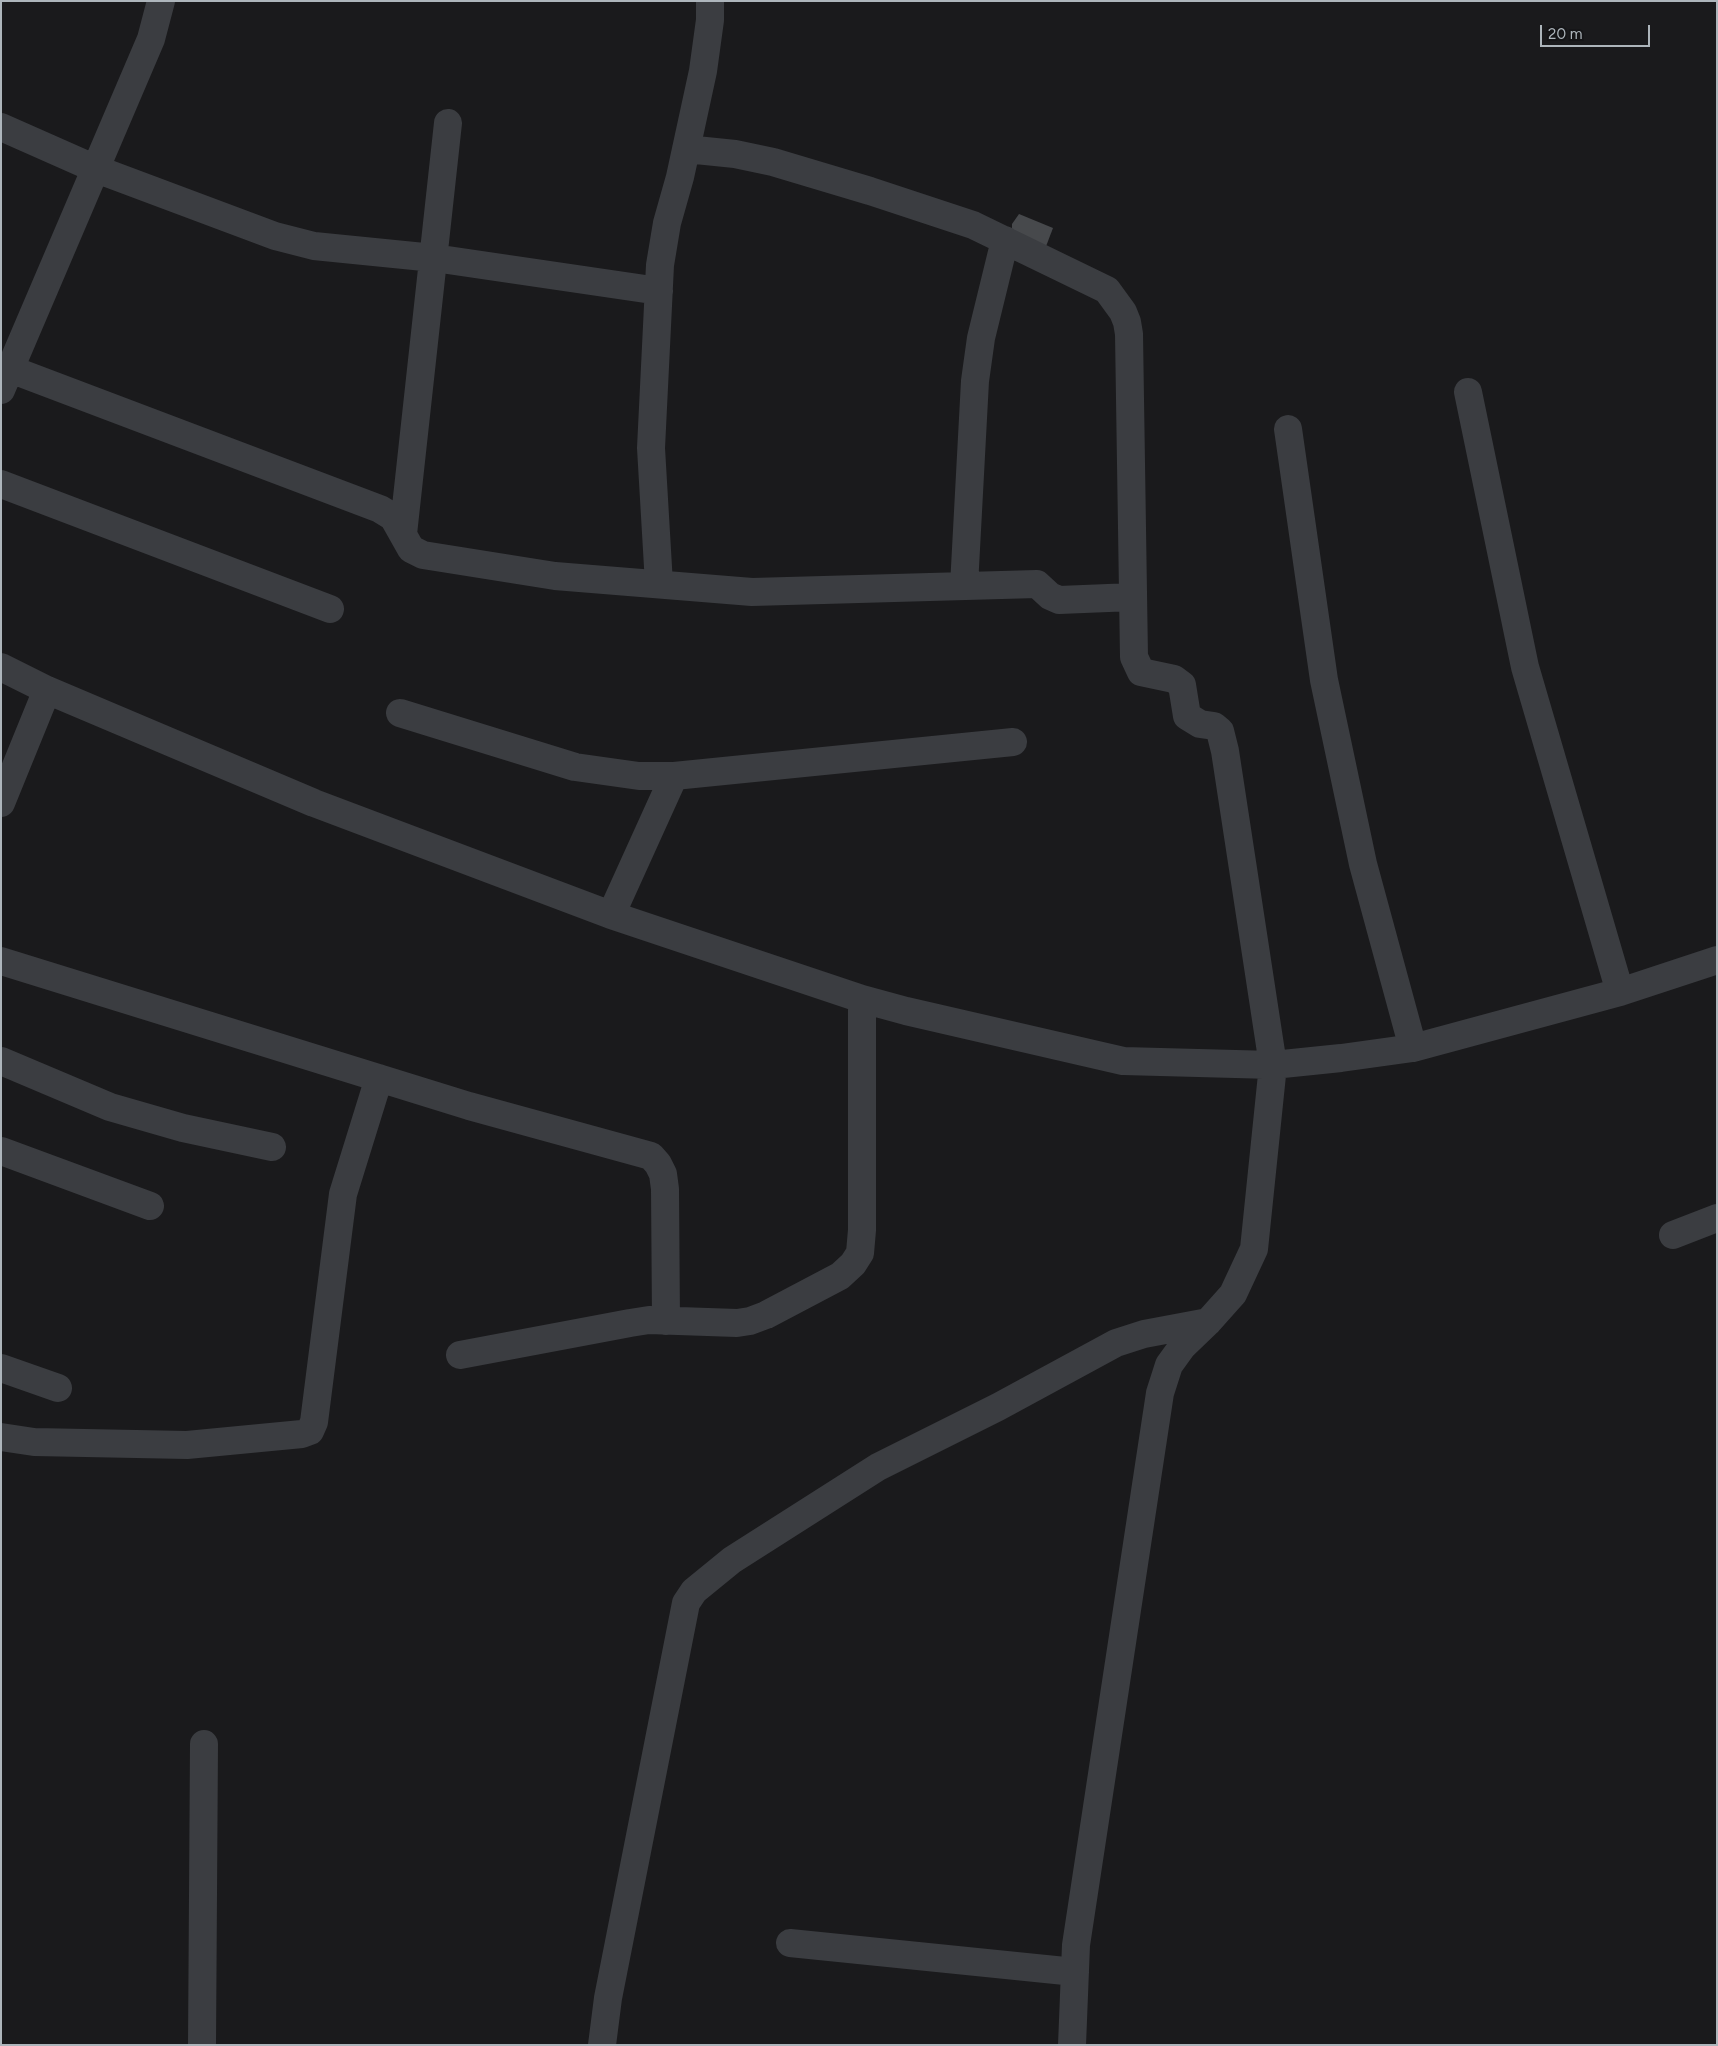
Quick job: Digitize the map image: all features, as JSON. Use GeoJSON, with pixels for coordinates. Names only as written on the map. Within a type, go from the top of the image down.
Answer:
{"type":"FeatureCollection","features":[{"type":"Feature","properties":{"kind":"street"},"geometry":{"type":"LineString","coordinates":[[161,1],[151,39],[6,379],[380,509],[393,517],[411,549],[423,555],[555,576],[752,592],[1037,584],[1050,596],[1058,600],[1133,597]]}},
{"type":"Feature","properties":{"kind":"street"},"geometry":{"type":"LineString","coordinates":[[659,584],[651,448],[660,265],[667,223],[680,178],[703,71],[710,20],[710,1]]}},
{"type":"Feature","properties":{"kind":"street"},"geometry":{"type":"LineString","coordinates":[[403,534],[448,123]]}},
{"type":"Feature","properties":{"kind":"street"},"geometry":{"type":"LineString","coordinates":[[1,127],[96,170],[275,236],[314,246],[434,258],[659,291]]}},
{"type":"Feature","properties":{"kind":"street"},"geometry":{"type":"LineString","coordinates":[[686,149],[735,154],[773,162],[973,225],[1107,290],[1123,312],[1127,322],[1134,657],[1141,672],[1174,679],[1182,685],[1187,716],[1200,724],[1214,726],[1220,731],[1222,738],[1273,1065],[1254,1249],[1233,1294],[1182,1347],[1169,1365],[1160,1393],[1076,1945],[1072,2045]]}},
{"type":"Feature","properties":{"kind":"street"},"geometry":{"type":"LineString","coordinates":[[964,586],[974,380],[981,338],[1005,240]]}},
{"type":"Feature","properties":{"kind":"street"},"geometry":{"type":"LineString","coordinates":[[1468,392],[1525,668],[1620,992]]}},
{"type":"Feature","properties":{"kind":"street"},"geometry":{"type":"LineString","coordinates":[[1288,429],[1324,680],[1363,864],[1413,1048]]}},
{"type":"Feature","properties":{"kind":"street"},"geometry":{"type":"LineString","coordinates":[[1,484],[330,609]]}},
{"type":"Feature","properties":{"kind":"street"},"geometry":{"type":"LineString","coordinates":[[1,667],[47,690],[314,803],[610,915],[862,999],[906,1011],[1123,1061],[1273,1065],[1413,1048],[1620,992],[1717,960]]}},
{"type":"Feature","properties":{"kind":"street"},"geometry":{"type":"LineString","coordinates":[[1,804],[47,690]]}},
{"type":"Feature","properties":{"kind":"street"},"geometry":{"type":"LineString","coordinates":[[400,713],[575,767],[639,776],[674,776],[1013,742]]}},
{"type":"Feature","properties":{"kind":"street"},"geometry":{"type":"LineString","coordinates":[[610,915],[674,776]]}},
{"type":"Feature","properties":{"kind":"street"},"geometry":{"type":"LineString","coordinates":[[1,961],[469,1106],[651,1156],[663,1174],[666,1321]]}},
{"type":"Feature","properties":{"kind":"street"},"geometry":{"type":"LineString","coordinates":[[460,1355],[649,1320],[737,1323],[750,1321],[766,1315],[840,1276],[853,1264],[860,1253],[862,1230],[862,999]]}},
{"type":"Feature","properties":{"kind":"street"},"geometry":{"type":"LineString","coordinates":[[1,1061],[110,1107],[183,1128],[272,1147]]}},
{"type":"Feature","properties":{"kind":"street"},"geometry":{"type":"LineString","coordinates":[[1,1437],[34,1442],[187,1445],[302,1434],[310,1431],[314,1422],[343,1194],[379,1078]]}},
{"type":"Feature","properties":{"kind":"street"},"geometry":{"type":"LineString","coordinates":[[1,1151],[150,1206]]}},
{"type":"Feature","properties":{"kind":"street"},"geometry":{"type":"LineString","coordinates":[[1673,1234],[1717,1218]]}},
{"type":"Feature","properties":{"kind":"street"},"geometry":{"type":"LineString","coordinates":[[602,2045],[608,1998],[686,1603],[694,1591],[732,1560],[878,1467],[998,1408],[1116,1343],[1144,1334],[1208,1322]]}},
{"type":"Feature","properties":{"kind":"street"},"geometry":{"type":"LineString","coordinates":[[1,1368],[58,1388]]}},
{"type":"Feature","properties":{"kind":"street"},"geometry":{"type":"LineString","coordinates":[[202,2045],[204,1744]]}},
{"type":"Feature","properties":{"kind":"street"},"geometry":{"type":"LineString","coordinates":[[790,1944],[1075,1972]]}},
{"type":"Feature","properties":{"kind":"building"},"geometry":{"type":"Polygon","coordinates":[[[1019,214],[1053,228],[1045,249],[1012,235],[1012,224],[1019,214]]]}}]}
